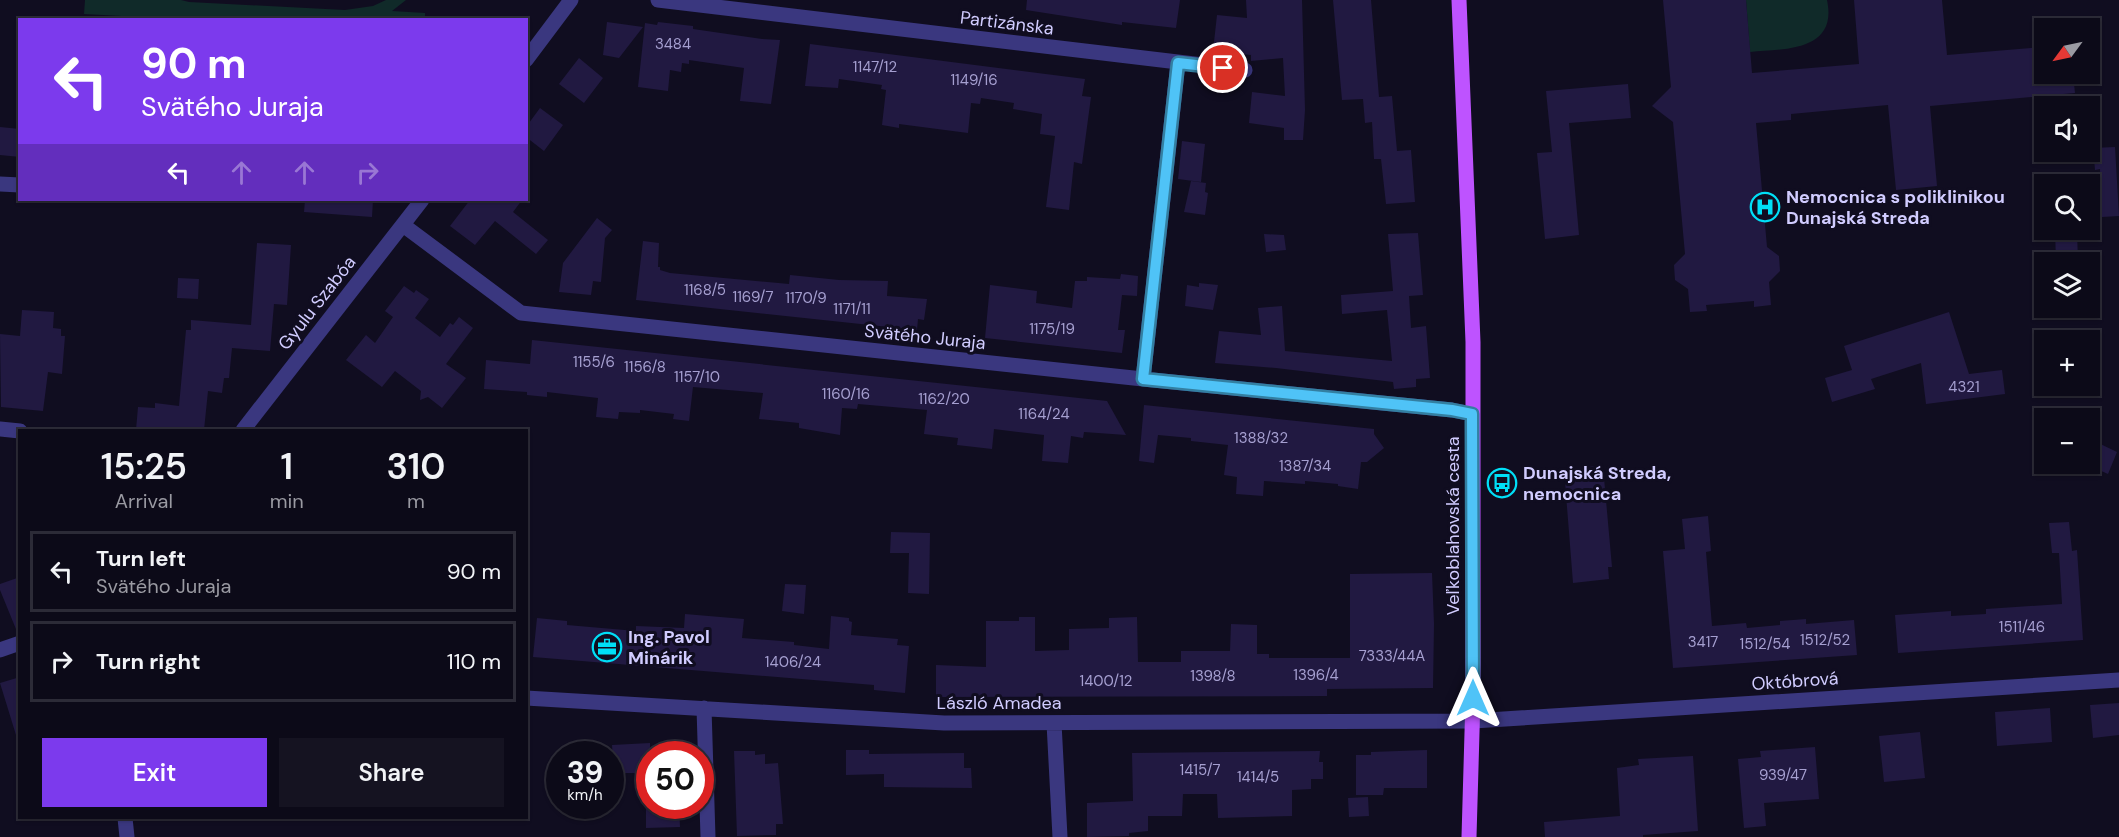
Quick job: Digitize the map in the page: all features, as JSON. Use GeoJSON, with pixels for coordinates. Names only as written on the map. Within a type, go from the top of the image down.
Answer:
{"type":"FeatureCollection","features":[{"type":"Feature","properties":{"kind":"main road","name":"Veľkoblahovská cesta"},"geometry":{"type":"LineString","coordinates":[[1459,0],[1473,342],[1473,721],[1469,837]]}},
{"type":"Feature","properties":{"kind":"street"},"geometry":{"type":"LineString","coordinates":[[528,57],[571,0]]}},
{"type":"Feature","properties":{"kind":"street","name":"Partizánska"},"geometry":{"type":"LineString","coordinates":[[658,0],[1245,70]]}},
{"type":"Feature","properties":{"kind":"street"},"geometry":{"type":"LineString","coordinates":[[1143,379],[1178,63]]}},
{"type":"Feature","properties":{"kind":"street"},"geometry":{"type":"LineString","coordinates":[[0,184],[18,185]]}},
{"type":"Feature","properties":{"kind":"street","name":"Gyulu Szabóa"},"geometry":{"type":"LineString","coordinates":[[244,429],[421,201]]}},
{"type":"Feature","properties":{"kind":"street","name":"Svätého Juraja"},"geometry":{"type":"LineString","coordinates":[[403,225],[521,313],[1452,410],[1472,414]]}},
{"type":"Feature","properties":{"kind":"street"},"geometry":{"type":"LineString","coordinates":[[0,429],[18,431]]}},
{"type":"Feature","properties":{"kind":"street"},"geometry":{"type":"LineString","coordinates":[[0,650],[18,644]]}},
{"type":"Feature","properties":{"kind":"street","name":"Októbrová"},"geometry":{"type":"LineString","coordinates":[[1473,721],[2119,680]]}},
{"type":"Feature","properties":{"kind":"street","name":"László Amadea"},"geometry":{"type":"LineString","coordinates":[[528,698],[944,723],[1473,721]]}},
{"type":"Feature","properties":{"kind":"street"},"geometry":{"type":"LineString","coordinates":[[704,708],[708,837]]}},
{"type":"Feature","properties":{"kind":"street"},"geometry":{"type":"LineString","coordinates":[[1054,723],[1060,837]]}},
{"type":"Feature","properties":{"kind":"street"},"geometry":{"type":"LineString","coordinates":[[125,819],[127,837]]}},
{"type":"Feature","properties":{"kind":"green space"},"geometry":{"type":"Polygon","coordinates":[[[85,0],[181,0],[345,10],[373,6],[386,0],[406,0],[392,11],[425,13],[425,18],[159,18],[84,14],[85,0]]]}},
{"type":"Feature","properties":{"kind":"green space"},"geometry":{"type":"Polygon","coordinates":[[[1746,0],[1827,0],[1828,17],[1825,29],[1817,38],[1793,48],[1750,52],[1746,0]]]}},
{"type":"Feature","properties":{"kind":"building"},"geometry":{"type":"Polygon","coordinates":[[[1027,0],[1180,0],[1176,28],[1122,22],[1122,25],[1026,10],[1027,0]]]}},
{"type":"Feature","properties":{"kind":"building"},"geometry":{"type":"Polygon","coordinates":[[[1246,0],[1302,0],[1305,110],[1303,140],[1284,140],[1284,128],[1249,123],[1252,92],[1285,96],[1283,58],[1251,61],[1251,55],[1213,51],[1217,15],[1247,18],[1246,0]]]}},
{"type":"Feature","properties":{"kind":"building"},"geometry":{"type":"Polygon","coordinates":[[[1333,0],[1371,0],[1379,97],[1392,96],[1397,151],[1411,150],[1415,202],[1386,204],[1381,159],[1374,159],[1372,122],[1365,123],[1363,99],[1342,100],[1333,0]]]}},
{"type":"Feature","properties":{"kind":"building"},"geometry":{"type":"Polygon","coordinates":[[[1663,0],[1746,0],[1752,73],[1859,64],[1854,0],[1942,0],[1947,55],[2034,48],[2034,84],[2074,84],[2075,93],[1930,106],[1937,186],[1896,190],[1888,105],[1791,114],[1791,120],[1756,123],[1767,247],[1779,256],[1780,271],[1769,282],[1771,305],[1754,307],[1754,301],[1706,305],[1707,311],[1690,312],[1688,289],[1675,280],[1674,265],[1685,254],[1673,122],[1652,106],[1671,87],[1663,0]]]}},
{"type":"Feature","properties":{"kind":"building"},"geometry":{"type":"Polygon","coordinates":[[[607,22],[643,27],[619,58],[603,55],[607,22]]]}},
{"type":"Feature","properties":{"kind":"building"},"geometry":{"type":"Polygon","coordinates":[[[658,22],[693,26],[693,29],[780,40],[771,104],[740,101],[744,68],[689,60],[689,64],[682,63],[681,72],[670,70],[668,91],[638,87],[645,23],[657,25],[658,22]]]}},
{"type":"Feature","properties":{"kind":"building"},"geometry":{"type":"Polygon","coordinates":[[[810,44],[1085,79],[1082,96],[1091,97],[1082,164],[1074,162],[1069,210],[1046,207],[1055,136],[1040,134],[1042,114],[1013,109],[1014,103],[981,98],[980,104],[971,103],[968,133],[899,124],[899,128],[882,125],[886,90],[881,89],[882,85],[839,79],[838,88],[805,86],[810,44]]]}},
{"type":"Feature","properties":{"kind":"building"},"geometry":{"type":"Polygon","coordinates":[[[579,58],[603,78],[584,103],[559,84],[579,58]]]}},
{"type":"Feature","properties":{"kind":"building"},"geometry":{"type":"Polygon","coordinates":[[[1628,84],[1631,118],[1569,123],[1579,235],[1545,239],[1537,153],[1552,152],[1546,91],[1628,84]]]}},
{"type":"Feature","properties":{"kind":"building"},"geometry":{"type":"Polygon","coordinates":[[[540,108],[563,125],[544,151],[528,139],[528,124],[540,108]]]}},
{"type":"Feature","properties":{"kind":"building"},"geometry":{"type":"Polygon","coordinates":[[[0,127],[18,129],[18,157],[0,155],[0,127]]]}},
{"type":"Feature","properties":{"kind":"building"},"geometry":{"type":"Polygon","coordinates":[[[1182,141],[1205,144],[1201,182],[1178,179],[1182,141]]]}},
{"type":"Feature","properties":{"kind":"building"},"geometry":{"type":"Polygon","coordinates":[[[2115,147],[2119,216],[2102,217],[2100,169],[2095,170],[2094,162],[2100,162],[2100,148],[2115,147]]]}},
{"type":"Feature","properties":{"kind":"building"},"geometry":{"type":"Polygon","coordinates":[[[1191,181],[1206,183],[1205,192],[1208,193],[1205,215],[1184,212],[1191,181]]]}},
{"type":"Feature","properties":{"kind":"building"},"geometry":{"type":"Polygon","coordinates":[[[305,201],[373,201],[372,217],[304,212],[305,201]]]}},
{"type":"Feature","properties":{"kind":"building"},"geometry":{"type":"Polygon","coordinates":[[[469,201],[521,201],[513,212],[548,240],[536,254],[495,221],[475,245],[450,226],[469,201]]]}},
{"type":"Feature","properties":{"kind":"building"},"geometry":{"type":"Polygon","coordinates":[[[597,218],[612,230],[605,238],[601,282],[593,281],[591,295],[559,292],[563,263],[597,218]]]}},
{"type":"Feature","properties":{"kind":"building"},"geometry":{"type":"Polygon","coordinates":[[[1418,233],[1423,295],[1409,296],[1411,328],[1426,326],[1430,378],[1416,379],[1416,387],[1394,389],[1393,382],[1215,363],[1219,331],[1261,335],[1258,308],[1282,306],[1285,351],[1392,361],[1387,310],[1342,314],[1341,295],[1393,291],[1388,234],[1418,233]]]}},
{"type":"Feature","properties":{"kind":"building"},"geometry":{"type":"Polygon","coordinates":[[[1264,234],[1284,235],[1286,250],[1266,252],[1264,234]]]}},
{"type":"Feature","properties":{"kind":"building"},"geometry":{"type":"Polygon","coordinates":[[[2055,240],[2077,240],[2078,252],[2056,252],[2055,240]]]}},
{"type":"Feature","properties":{"kind":"building"},"geometry":{"type":"Polygon","coordinates":[[[643,241],[659,243],[658,267],[670,273],[789,284],[790,275],[839,280],[888,281],[887,296],[927,299],[924,320],[918,319],[917,330],[636,300],[643,241]]]}},
{"type":"Feature","properties":{"kind":"building"},"geometry":{"type":"Polygon","coordinates":[[[257,243],[291,245],[287,305],[274,304],[270,351],[232,348],[229,378],[224,378],[222,393],[208,391],[204,429],[136,429],[138,407],[155,408],[155,403],[179,406],[186,330],[191,330],[191,320],[251,325],[257,243]]]}},
{"type":"Feature","properties":{"kind":"building"},"geometry":{"type":"Polygon","coordinates":[[[1121,274],[1138,276],[1137,296],[1122,295],[1118,330],[1125,330],[1122,353],[985,338],[990,285],[1037,291],[1036,303],[1072,308],[1075,281],[1087,281],[1087,277],[1120,279],[1121,274]]]}},
{"type":"Feature","properties":{"kind":"building"},"geometry":{"type":"Polygon","coordinates":[[[178,278],[199,279],[198,299],[177,298],[178,278]]]}},
{"type":"Feature","properties":{"kind":"building"},"geometry":{"type":"Polygon","coordinates":[[[1199,283],[1218,285],[1213,310],[1185,306],[1187,285],[1199,287],[1199,283]]]}},
{"type":"Feature","properties":{"kind":"building"},"geometry":{"type":"Polygon","coordinates":[[[404,286],[414,293],[416,290],[429,299],[415,318],[440,337],[450,323],[453,325],[459,317],[473,328],[446,364],[466,378],[442,408],[428,397],[420,400],[421,391],[395,371],[382,387],[346,360],[366,335],[375,343],[393,317],[385,311],[404,286]]]}},
{"type":"Feature","properties":{"kind":"building"},"geometry":{"type":"Polygon","coordinates":[[[22,310],[54,312],[53,328],[61,329],[61,336],[65,336],[62,374],[48,372],[43,411],[1,407],[0,334],[20,336],[22,310]]]}},
{"type":"Feature","properties":{"kind":"building"},"geometry":{"type":"Polygon","coordinates":[[[1949,312],[1969,374],[2002,370],[2005,394],[1926,404],[1921,363],[1871,379],[1875,389],[1832,402],[1825,378],[1852,370],[1844,346],[1949,312]]]}},
{"type":"Feature","properties":{"kind":"building"},"geometry":{"type":"Polygon","coordinates":[[[532,340],[1107,401],[1126,435],[1084,432],[1083,438],[1071,436],[1068,463],[1042,461],[1044,435],[994,429],[992,449],[957,445],[958,438],[924,434],[927,410],[858,404],[857,409],[842,408],[840,435],[799,428],[799,423],[759,419],[763,393],[693,387],[689,421],[673,419],[674,414],[640,410],[640,413],[619,412],[618,419],[596,417],[598,398],[547,392],[547,397],[527,395],[527,392],[484,389],[486,360],[530,364],[532,340]]]}},
{"type":"Feature","properties":{"kind":"building"},"geometry":{"type":"Polygon","coordinates":[[[1144,405],[1374,429],[1374,434],[1384,448],[1367,462],[1361,462],[1358,489],[1338,486],[1338,484],[1305,481],[1305,484],[1264,481],[1263,496],[1236,494],[1237,477],[1224,475],[1228,445],[1158,435],[1154,463],[1139,461],[1144,405]]]}},
{"type":"Feature","properties":{"kind":"building"},"geometry":{"type":"Polygon","coordinates":[[[2100,444],[2117,452],[2108,474],[2100,470],[2100,444]]]}},
{"type":"Feature","properties":{"kind":"building"},"geometry":{"type":"Polygon","coordinates":[[[1599,466],[1600,478],[1604,478],[1612,567],[1608,567],[1609,579],[1573,583],[1564,469],[1599,466]]]}},
{"type":"Feature","properties":{"kind":"building"},"geometry":{"type":"Polygon","coordinates":[[[1708,516],[1711,551],[1706,552],[1712,626],[1746,623],[1747,628],[1780,625],[1780,621],[1806,619],[1806,624],[1854,620],[1857,655],[1673,668],[1663,551],[1685,549],[1682,519],[1708,516]]]}},
{"type":"Feature","properties":{"kind":"building"},"geometry":{"type":"Polygon","coordinates":[[[2069,522],[2072,551],[2077,550],[2083,640],[1898,653],[1895,615],[1951,611],[1951,616],[1986,614],[1986,609],[2062,604],[2059,553],[2052,553],[2049,523],[2069,522]]]}},
{"type":"Feature","properties":{"kind":"building"},"geometry":{"type":"Polygon","coordinates":[[[891,532],[930,533],[929,594],[908,593],[909,553],[890,553],[891,532]]]}},
{"type":"Feature","properties":{"kind":"building"},"geometry":{"type":"Polygon","coordinates":[[[1432,573],[1433,688],[1327,689],[1327,696],[936,697],[936,665],[986,667],[986,621],[1019,621],[1019,617],[1035,617],[1035,651],[1069,650],[1069,629],[1109,628],[1109,618],[1137,617],[1138,662],[1181,662],[1181,651],[1230,651],[1231,624],[1257,625],[1257,654],[1269,654],[1269,658],[1350,658],[1350,574],[1432,573]]]}},
{"type":"Feature","properties":{"kind":"building"},"geometry":{"type":"Polygon","coordinates":[[[18,578],[18,634],[0,590],[0,584],[18,578]]]}},
{"type":"Feature","properties":{"kind":"building"},"geometry":{"type":"Polygon","coordinates":[[[785,584],[806,585],[804,614],[782,611],[785,584]]]}},
{"type":"Feature","properties":{"kind":"building"},"geometry":{"type":"Polygon","coordinates":[[[685,614],[744,619],[742,638],[794,642],[794,645],[829,649],[831,616],[849,618],[852,622],[851,635],[898,639],[897,645],[909,646],[905,693],[874,690],[874,685],[533,657],[537,618],[567,621],[567,625],[636,631],[636,626],[684,628],[685,614]]]}},
{"type":"Feature","properties":{"kind":"building"},"geometry":{"type":"Polygon","coordinates":[[[18,678],[18,734],[16,735],[0,683],[18,678]]]}},
{"type":"Feature","properties":{"kind":"building"},"geometry":{"type":"Polygon","coordinates":[[[2119,703],[2119,735],[2093,738],[2090,705],[2119,703]]]}},
{"type":"Feature","properties":{"kind":"building"},"geometry":{"type":"Polygon","coordinates":[[[2050,708],[2052,742],[1997,746],[1995,712],[2050,708]]]}},
{"type":"Feature","properties":{"kind":"building"},"geometry":{"type":"Polygon","coordinates":[[[1920,732],[1925,778],[1884,782],[1879,736],[1920,732]]]}},
{"type":"Feature","properties":{"kind":"building"},"geometry":{"type":"Polygon","coordinates":[[[624,744],[636,744],[636,773],[624,773],[624,744]]]}},
{"type":"Feature","properties":{"kind":"building"},"geometry":{"type":"Polygon","coordinates":[[[1815,747],[1819,799],[1764,803],[1766,826],[1744,828],[1738,759],[1761,757],[1760,751],[1815,747]]]}},
{"type":"Feature","properties":{"kind":"building"},"geometry":{"type":"Polygon","coordinates":[[[846,750],[869,750],[869,754],[964,753],[964,768],[971,768],[972,788],[884,787],[884,774],[846,775],[846,750]]]}},
{"type":"Feature","properties":{"kind":"building"},"geometry":{"type":"Polygon","coordinates":[[[1427,750],[1427,788],[1384,788],[1383,795],[1356,795],[1356,755],[1371,755],[1371,752],[1427,750]]]}},
{"type":"Feature","properties":{"kind":"building"},"geometry":{"type":"Polygon","coordinates":[[[734,751],[755,751],[755,755],[765,754],[765,764],[778,763],[783,824],[776,824],[776,835],[737,836],[734,751]]]}},
{"type":"Feature","properties":{"kind":"building"},"geometry":{"type":"Polygon","coordinates":[[[1320,751],[1319,762],[1323,762],[1323,779],[1311,779],[1311,789],[1292,790],[1292,816],[1218,818],[1217,794],[1183,794],[1182,816],[1148,816],[1148,831],[1129,833],[1129,836],[1087,837],[1087,803],[1133,801],[1132,753],[1320,751]]]}},
{"type":"Feature","properties":{"kind":"building"},"geometry":{"type":"Polygon","coordinates":[[[1693,756],[1698,831],[1643,835],[1643,837],[1545,837],[1544,822],[1620,816],[1617,768],[1639,765],[1638,759],[1693,756]]]}},
{"type":"Feature","properties":{"kind":"building"},"geometry":{"type":"Polygon","coordinates":[[[1368,797],[1369,816],[1349,817],[1348,798],[1368,797]]]}},
{"type":"Feature","properties":{"kind":"building"},"geometry":{"type":"Polygon","coordinates":[[[646,819],[680,819],[680,827],[646,828],[646,819]]]}},
{"type":"Feature","properties":{"kind":"place","name":"Nemocnica s poliklinikou Dunajská Streda"},"geometry":{"type":"Point","coordinates":[1765,207]}},
{"type":"Feature","properties":{"kind":"place","name":"Dunajská Streda, nemocnica"},"geometry":{"type":"Point","coordinates":[1502,483]}},
{"type":"Feature","properties":{"kind":"place","name":"Ing. Pavol Minárik"},"geometry":{"type":"Point","coordinates":[607,647]}},
{"type":"Feature","properties":{"kind":"route"},"geometry":{"type":"LineString","coordinates":[[1223,68],[1178,63],[1143,379],[1452,410],[1472,414],[1473,698]]}}]}
